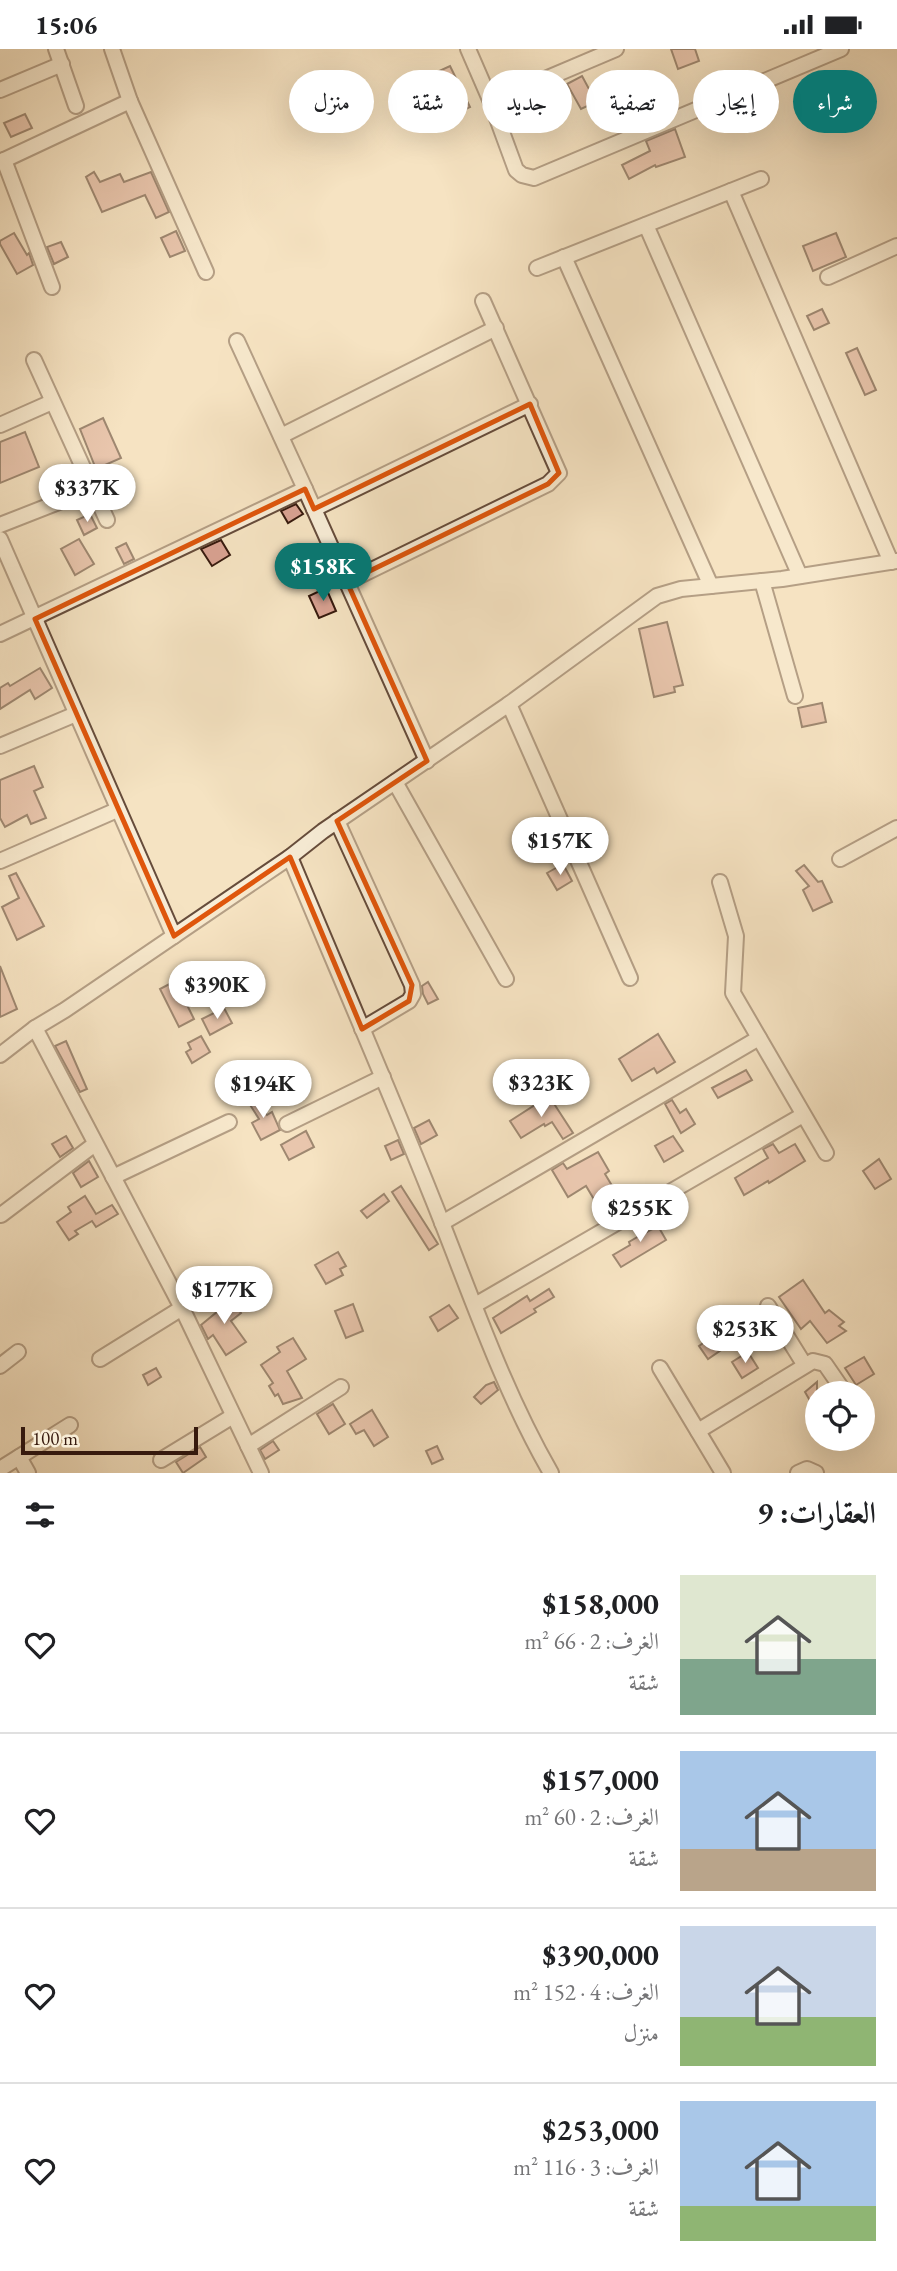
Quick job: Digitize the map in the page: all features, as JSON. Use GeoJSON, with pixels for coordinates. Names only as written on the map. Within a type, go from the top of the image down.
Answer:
{"type":"FeatureCollection","features":[{"type":"Feature","properties":{"kind":"street"},"geometry":{"type":"LineString","coordinates":[[56,49],[76,106]]}},
{"type":"Feature","properties":{"kind":"street"},"geometry":{"type":"LineString","coordinates":[[112,49],[130,101],[206,272]]}},
{"type":"Feature","properties":{"kind":"street"},"geometry":{"type":"LineString","coordinates":[[468,49],[482,81]]}},
{"type":"Feature","properties":{"kind":"street"},"geometry":{"type":"LineString","coordinates":[[566,70],[616,49]]}},
{"type":"Feature","properties":{"kind":"street"},"geometry":{"type":"LineString","coordinates":[[503,133],[516,170],[522,175],[534,178],[841,49]]}},
{"type":"Feature","properties":{"kind":"street"},"geometry":{"type":"LineString","coordinates":[[0,90],[62,64]]}},
{"type":"Feature","properties":{"kind":"street"},"geometry":{"type":"LineString","coordinates":[[52,287],[2,161],[130,101]]}},
{"type":"Feature","properties":{"kind":"street"},"geometry":{"type":"LineString","coordinates":[[537,268],[761,179]]}},
{"type":"Feature","properties":{"kind":"street"},"geometry":{"type":"LineString","coordinates":[[0,1055],[290,857],[657,596],[681,589],[762,581],[894,562],[731,191]]}},
{"type":"Feature","properties":{"kind":"street"},"geometry":{"type":"LineString","coordinates":[[646,225],[800,576]]}},
{"type":"Feature","properties":{"kind":"street"},"geometry":{"type":"LineString","coordinates":[[828,277],[897,246]]}},
{"type":"Feature","properties":{"kind":"street"},"geometry":{"type":"LineString","coordinates":[[564,257],[711,586]]}},
{"type":"Feature","properties":{"kind":"street"},"geometry":{"type":"LineString","coordinates":[[347,582],[556,478],[559,473],[483,301]]}},
{"type":"Feature","properties":{"kind":"street"},"geometry":{"type":"LineString","coordinates":[[281,436],[495,328]]}},
{"type":"Feature","properties":{"kind":"street"},"geometry":{"type":"LineString","coordinates":[[237,341],[427,761]]}},
{"type":"Feature","properties":{"kind":"street"},"geometry":{"type":"LineString","coordinates":[[34,360],[107,520]]}},
{"type":"Feature","properties":{"kind":"street"},"geometry":{"type":"LineString","coordinates":[[0,425],[52,402]]}},
{"type":"Feature","properties":{"kind":"street"},"geometry":{"type":"LineString","coordinates":[[314,509],[530,404]]}},
{"type":"Feature","properties":{"kind":"street"},"geometry":{"type":"LineString","coordinates":[[0,525],[92,489]]}},
{"type":"Feature","properties":{"kind":"street"},"geometry":{"type":"LineString","coordinates":[[0,634],[305,489]]}},
{"type":"Feature","properties":{"kind":"street"},"geometry":{"type":"LineString","coordinates":[[0,539],[174,936]]}},
{"type":"Feature","properties":{"kind":"street"},"geometry":{"type":"LineString","coordinates":[[762,581],[795,697]]}},
{"type":"Feature","properties":{"kind":"street"},"geometry":{"type":"LineString","coordinates":[[509,703],[630,978]]}},
{"type":"Feature","properties":{"kind":"street"},"geometry":{"type":"LineString","coordinates":[[0,746],[76,714]]}},
{"type":"Feature","properties":{"kind":"street"},"geometry":{"type":"LineString","coordinates":[[395,782],[506,979]]}},
{"type":"Feature","properties":{"kind":"street"},"geometry":{"type":"LineString","coordinates":[[0,861],[117,810]]}},
{"type":"Feature","properties":{"kind":"street"},"geometry":{"type":"LineString","coordinates":[[337,821],[412,985],[413,994],[409,1001],[362,1029]]}},
{"type":"Feature","properties":{"kind":"street"},"geometry":{"type":"LineString","coordinates":[[840,859],[897,828]]}},
{"type":"Feature","properties":{"kind":"street"},"geometry":{"type":"LineString","coordinates":[[290,857],[475,1305],[551,1473]]}},
{"type":"Feature","properties":{"kind":"street"},"geometry":{"type":"LineString","coordinates":[[720,882],[736,936],[733,993],[826,1153]]}},
{"type":"Feature","properties":{"kind":"street"},"geometry":{"type":"LineString","coordinates":[[36,1028],[182,1308],[261,1473]]}},
{"type":"Feature","properties":{"kind":"street"},"geometry":{"type":"LineString","coordinates":[[442,1223],[759,1038]]}},
{"type":"Feature","properties":{"kind":"street"},"geometry":{"type":"LineString","coordinates":[[287,1124],[383,1077]]}},
{"type":"Feature","properties":{"kind":"street"},"geometry":{"type":"LineString","coordinates":[[475,1305],[803,1115]]}},
{"type":"Feature","properties":{"kind":"street"},"geometry":{"type":"LineString","coordinates":[[113,1177],[229,1122]]}},
{"type":"Feature","properties":{"kind":"street"},"geometry":{"type":"LineString","coordinates":[[1,1215],[95,1144]]}},
{"type":"Feature","properties":{"kind":"street"},"geometry":{"type":"LineString","coordinates":[[768,1306],[804,1364]]}},
{"type":"Feature","properties":{"kind":"street"},"geometry":{"type":"LineString","coordinates":[[100,1359],[182,1308]]}},
{"type":"Feature","properties":{"kind":"street"},"geometry":{"type":"LineString","coordinates":[[0,1366],[18,1352]]}},
{"type":"Feature","properties":{"kind":"street"},"geometry":{"type":"LineString","coordinates":[[698,1431],[804,1364],[813,1361],[825,1364],[837,1381]]}},
{"type":"Feature","properties":{"kind":"street"},"geometry":{"type":"LineString","coordinates":[[660,1368],[723,1473]]}},
{"type":"Feature","properties":{"kind":"street"},"geometry":{"type":"LineString","coordinates":[[248,1446],[341,1387]]}},
{"type":"Feature","properties":{"kind":"street"},"geometry":{"type":"LineString","coordinates":[[161,1460],[233,1416]]}},
{"type":"Feature","properties":{"kind":"street"},"geometry":{"type":"LineString","coordinates":[[0,1469],[70,1425]]}},
{"type":"Feature","properties":{"kind":"street"},"geometry":{"type":"LineString","coordinates":[[19,1457],[28,1473]]}},
{"type":"Feature","properties":{"kind":"street"},"geometry":{"type":"LineString","coordinates":[[798,1473],[807,1469],[816,1473]]}},
{"type":"Feature","properties":{"kind":"highlighted area"},"geometry":{"type":"Polygon","coordinates":[[[530,404],[559,473],[548,484],[347,582],[427,761],[337,821],[412,985],[409,1001],[362,1029],[290,857],[174,936],[35,619],[305,489],[314,509],[530,404]]]}},
{"type":"Feature","properties":{"kind":"building"},"geometry":{"type":"Polygon","coordinates":[[[671,49],[695,49],[699,61],[678,69],[671,49]]]}},
{"type":"Feature","properties":{"kind":"building"},"geometry":{"type":"Polygon","coordinates":[[[582,76],[586,83],[586,107],[581,109],[572,93],[572,81],[582,76]]]}},
{"type":"Feature","properties":{"kind":"building"},"geometry":{"type":"Polygon","coordinates":[[[25,114],[32,128],[11,137],[4,123],[25,114]]]}},
{"type":"Feature","properties":{"kind":"building"},"geometry":{"type":"Polygon","coordinates":[[[665,133],[676,133],[685,157],[656,167],[655,165],[629,179],[622,165],[650,151],[646,141],[665,133]]]}},
{"type":"Feature","properties":{"kind":"building"},"geometry":{"type":"Polygon","coordinates":[[[94,172],[100,182],[120,174],[124,182],[151,172],[169,212],[156,218],[145,195],[102,212],[86,177],[94,172]]]}},
{"type":"Feature","properties":{"kind":"building"},"geometry":{"type":"Polygon","coordinates":[[[176,231],[185,251],[170,257],[161,238],[176,231]]]}},
{"type":"Feature","properties":{"kind":"building"},"geometry":{"type":"Polygon","coordinates":[[[14,233],[27,255],[29,253],[33,265],[17,274],[0,244],[0,241],[14,233]]]}},
{"type":"Feature","properties":{"kind":"building"},"geometry":{"type":"Polygon","coordinates":[[[836,233],[846,257],[813,271],[803,246],[836,233]]]}},
{"type":"Feature","properties":{"kind":"building"},"geometry":{"type":"Polygon","coordinates":[[[61,242],[68,257],[54,264],[47,247],[61,242]]]}},
{"type":"Feature","properties":{"kind":"building"},"geometry":{"type":"Polygon","coordinates":[[[822,309],[829,323],[814,330],[807,316],[822,309]]]}},
{"type":"Feature","properties":{"kind":"building"},"geometry":{"type":"Polygon","coordinates":[[[857,348],[876,390],[865,395],[846,353],[857,348]]]}},
{"type":"Feature","properties":{"kind":"building"},"geometry":{"type":"Polygon","coordinates":[[[103,418],[121,458],[96,469],[80,429],[103,418]]]}},
{"type":"Feature","properties":{"kind":"building"},"geometry":{"type":"Polygon","coordinates":[[[25,432],[39,467],[0,483],[0,442],[25,432]]]}},
{"type":"Feature","properties":{"kind":"building"},"geometry":{"type":"Polygon","coordinates":[[[296,504],[303,514],[288,523],[281,511],[296,504]]]}},
{"type":"Feature","properties":{"kind":"building"},"geometry":{"type":"Polygon","coordinates":[[[90,514],[97,528],[84,535],[77,520],[90,514]]]}},
{"type":"Feature","properties":{"kind":"building"},"geometry":{"type":"Polygon","coordinates":[[[79,539],[94,564],[75,575],[61,549],[79,539]]]}},
{"type":"Feature","properties":{"kind":"building"},"geometry":{"type":"Polygon","coordinates":[[[221,540],[230,555],[212,566],[201,549],[221,540]]]}},
{"type":"Feature","properties":{"kind":"building"},"geometry":{"type":"Polygon","coordinates":[[[126,543],[134,559],[124,564],[116,548],[126,543]]]}},
{"type":"Feature","properties":{"kind":"building"},"geometry":{"type":"Polygon","coordinates":[[[326,588],[336,611],[319,618],[309,596],[326,588]]]}},
{"type":"Feature","properties":{"kind":"building"},"geometry":{"type":"Polygon","coordinates":[[[667,622],[683,685],[674,687],[675,692],[654,697],[639,629],[667,622]]]}},
{"type":"Feature","properties":{"kind":"building"},"geometry":{"type":"Polygon","coordinates":[[[40,668],[52,688],[35,699],[30,690],[0,709],[0,688],[8,683],[10,686],[40,668]]]}},
{"type":"Feature","properties":{"kind":"building"},"geometry":{"type":"Polygon","coordinates":[[[822,703],[826,722],[802,727],[798,708],[822,703]]]}},
{"type":"Feature","properties":{"kind":"building"},"geometry":{"type":"Polygon","coordinates":[[[34,766],[43,787],[34,791],[46,818],[31,824],[27,815],[5,827],[0,818],[0,780],[34,766]]]}},
{"type":"Feature","properties":{"kind":"building"},"geometry":{"type":"Polygon","coordinates":[[[563,864],[572,881],[557,890],[547,873],[563,864]]]}},
{"type":"Feature","properties":{"kind":"building"},"geometry":{"type":"Polygon","coordinates":[[[804,865],[818,882],[822,881],[832,902],[813,911],[803,890],[809,886],[796,871],[804,865]]]}},
{"type":"Feature","properties":{"kind":"building"},"geometry":{"type":"Polygon","coordinates":[[[16,873],[44,926],[17,940],[2,907],[19,898],[9,876],[16,873]]]}},
{"type":"Feature","properties":{"kind":"building"},"geometry":{"type":"Polygon","coordinates":[[[0,966],[17,1009],[0,1017],[0,966]]]}},
{"type":"Feature","properties":{"kind":"building"},"geometry":{"type":"Polygon","coordinates":[[[175,981],[194,1019],[179,1027],[160,989],[175,981]]]}},
{"type":"Feature","properties":{"kind":"building"},"geometry":{"type":"Polygon","coordinates":[[[428,982],[438,999],[428,1004],[422,986],[428,982]]]}},
{"type":"Feature","properties":{"kind":"building"},"geometry":{"type":"Polygon","coordinates":[[[224,1008],[232,1023],[210,1035],[202,1019],[224,1008]]]}},
{"type":"Feature","properties":{"kind":"building"},"geometry":{"type":"Polygon","coordinates":[[[658,1034],[675,1062],[657,1073],[654,1068],[632,1081],[619,1059],[658,1034]]]}},
{"type":"Feature","properties":{"kind":"building"},"geometry":{"type":"Polygon","coordinates":[[[201,1036],[210,1052],[192,1063],[186,1052],[191,1049],[188,1043],[201,1036]]]}},
{"type":"Feature","properties":{"kind":"building"},"geometry":{"type":"Polygon","coordinates":[[[66,1041],[87,1089],[80,1092],[55,1046],[66,1041]]]}},
{"type":"Feature","properties":{"kind":"building"},"geometry":{"type":"Polygon","coordinates":[[[746,1070],[752,1080],[718,1098],[712,1088],[746,1070]]]}},
{"type":"Feature","properties":{"kind":"building"},"geometry":{"type":"Polygon","coordinates":[[[254,1095],[267,1115],[272,1112],[280,1130],[261,1140],[252,1123],[259,1119],[247,1100],[254,1095]]]}},
{"type":"Feature","properties":{"kind":"building"},"geometry":{"type":"Polygon","coordinates":[[[549,1096],[573,1133],[563,1139],[552,1122],[521,1138],[510,1121],[549,1096]]]}},
{"type":"Feature","properties":{"kind":"building"},"geometry":{"type":"Polygon","coordinates":[[[672,1100],[680,1113],[686,1109],[695,1124],[681,1133],[665,1104],[672,1100]]]}},
{"type":"Feature","properties":{"kind":"building"},"geometry":{"type":"Polygon","coordinates":[[[429,1120],[437,1135],[421,1144],[414,1128],[429,1120]]]}},
{"type":"Feature","properties":{"kind":"building"},"geometry":{"type":"Polygon","coordinates":[[[306,1131],[314,1147],[289,1160],[281,1145],[306,1131]]]}},
{"type":"Feature","properties":{"kind":"building"},"geometry":{"type":"Polygon","coordinates":[[[66,1136],[73,1148],[60,1157],[52,1144],[66,1136]]]}},
{"type":"Feature","properties":{"kind":"building"},"geometry":{"type":"Polygon","coordinates":[[[673,1136],[683,1151],[664,1162],[655,1146],[673,1136]]]}},
{"type":"Feature","properties":{"kind":"building"},"geometry":{"type":"Polygon","coordinates":[[[398,1140],[404,1154],[391,1160],[385,1146],[398,1140]]]}},
{"type":"Feature","properties":{"kind":"building"},"geometry":{"type":"Polygon","coordinates":[[[773,1144],[779,1153],[795,1144],[805,1161],[744,1195],[735,1178],[768,1158],[763,1149],[773,1144]]]}},
{"type":"Feature","properties":{"kind":"building"},"geometry":{"type":"Polygon","coordinates":[[[598,1152],[609,1171],[605,1174],[617,1194],[598,1206],[586,1186],[568,1197],[552,1170],[563,1163],[567,1169],[598,1152]]]}},
{"type":"Feature","properties":{"kind":"building"},"geometry":{"type":"Polygon","coordinates":[[[879,1159],[891,1179],[875,1189],[863,1171],[879,1159]]]}},
{"type":"Feature","properties":{"kind":"building"},"geometry":{"type":"Polygon","coordinates":[[[89,1161],[98,1177],[81,1187],[73,1173],[89,1161]]]}},
{"type":"Feature","properties":{"kind":"building"},"geometry":{"type":"Polygon","coordinates":[[[401,1186],[438,1244],[429,1250],[392,1192],[401,1186]]]}},
{"type":"Feature","properties":{"kind":"building"},"geometry":{"type":"Polygon","coordinates":[[[384,1194],[389,1201],[367,1218],[361,1211],[384,1194]]]}},
{"type":"Feature","properties":{"kind":"building"},"geometry":{"type":"Polygon","coordinates":[[[85,1196],[96,1214],[112,1205],[118,1214],[96,1227],[92,1221],[75,1231],[78,1234],[69,1240],[57,1222],[71,1212],[68,1207],[85,1196]]]}},
{"type":"Feature","properties":{"kind":"building"},"geometry":{"type":"Polygon","coordinates":[[[641,1220],[647,1232],[658,1226],[666,1240],[621,1267],[613,1255],[639,1236],[632,1225],[641,1220]]]}},
{"type":"Feature","properties":{"kind":"building"},"geometry":{"type":"Polygon","coordinates":[[[338,1252],[346,1266],[340,1269],[343,1275],[326,1284],[315,1265],[338,1252]]]}},
{"type":"Feature","properties":{"kind":"building"},"geometry":{"type":"Polygon","coordinates":[[[803,1280],[825,1313],[829,1310],[844,1322],[839,1326],[846,1331],[827,1343],[810,1321],[801,1329],[779,1297],[803,1280]]]}},
{"type":"Feature","properties":{"kind":"building"},"geometry":{"type":"Polygon","coordinates":[[[549,1289],[554,1297],[534,1309],[536,1312],[501,1333],[493,1318],[527,1296],[530,1301],[549,1289]]]}},
{"type":"Feature","properties":{"kind":"building"},"geometry":{"type":"Polygon","coordinates":[[[226,1294],[241,1313],[231,1321],[246,1342],[226,1355],[213,1335],[208,1339],[201,1325],[218,1311],[213,1305],[226,1294]]]}},
{"type":"Feature","properties":{"kind":"building"},"geometry":{"type":"Polygon","coordinates":[[[353,1304],[363,1331],[346,1338],[335,1311],[353,1304]]]}},
{"type":"Feature","properties":{"kind":"building"},"geometry":{"type":"Polygon","coordinates":[[[449,1305],[458,1318],[438,1331],[430,1317],[449,1305]]]}},
{"type":"Feature","properties":{"kind":"building"},"geometry":{"type":"Polygon","coordinates":[[[718,1333],[727,1346],[708,1359],[699,1346],[718,1333]]]}},
{"type":"Feature","properties":{"kind":"building"},"geometry":{"type":"Polygon","coordinates":[[[293,1338],[306,1359],[287,1371],[302,1398],[283,1404],[278,1394],[275,1396],[269,1386],[273,1383],[261,1365],[280,1352],[277,1347],[293,1338]]]}},
{"type":"Feature","properties":{"kind":"building"},"geometry":{"type":"Polygon","coordinates":[[[748,1352],[758,1368],[742,1378],[732,1362],[748,1352]]]}},
{"type":"Feature","properties":{"kind":"building"},"geometry":{"type":"Polygon","coordinates":[[[864,1357],[874,1374],[863,1381],[853,1381],[845,1368],[864,1357]]]}},
{"type":"Feature","properties":{"kind":"building"},"geometry":{"type":"Polygon","coordinates":[[[156,1368],[161,1377],[148,1385],[143,1375],[156,1368]]]}},
{"type":"Feature","properties":{"kind":"building"},"geometry":{"type":"Polygon","coordinates":[[[494,1382],[498,1390],[481,1404],[474,1397],[486,1385],[494,1382]]]}},
{"type":"Feature","properties":{"kind":"building"},"geometry":{"type":"Polygon","coordinates":[[[333,1404],[345,1424],[329,1434],[317,1414],[333,1404]]]}},
{"type":"Feature","properties":{"kind":"building"},"geometry":{"type":"Polygon","coordinates":[[[372,1410],[388,1437],[374,1446],[364,1430],[356,1434],[350,1424],[372,1410]]]}},
{"type":"Feature","properties":{"kind":"building"},"geometry":{"type":"Polygon","coordinates":[[[273,1441],[279,1450],[265,1459],[260,1450],[273,1441]]]}},
{"type":"Feature","properties":{"kind":"building"},"geometry":{"type":"Polygon","coordinates":[[[437,1446],[443,1459],[432,1464],[426,1451],[437,1446]]]}},
{"type":"Feature","properties":{"kind":"building"},"geometry":{"type":"Polygon","coordinates":[[[200,1447],[206,1457],[183,1473],[176,1462],[200,1447]]]}}]}
